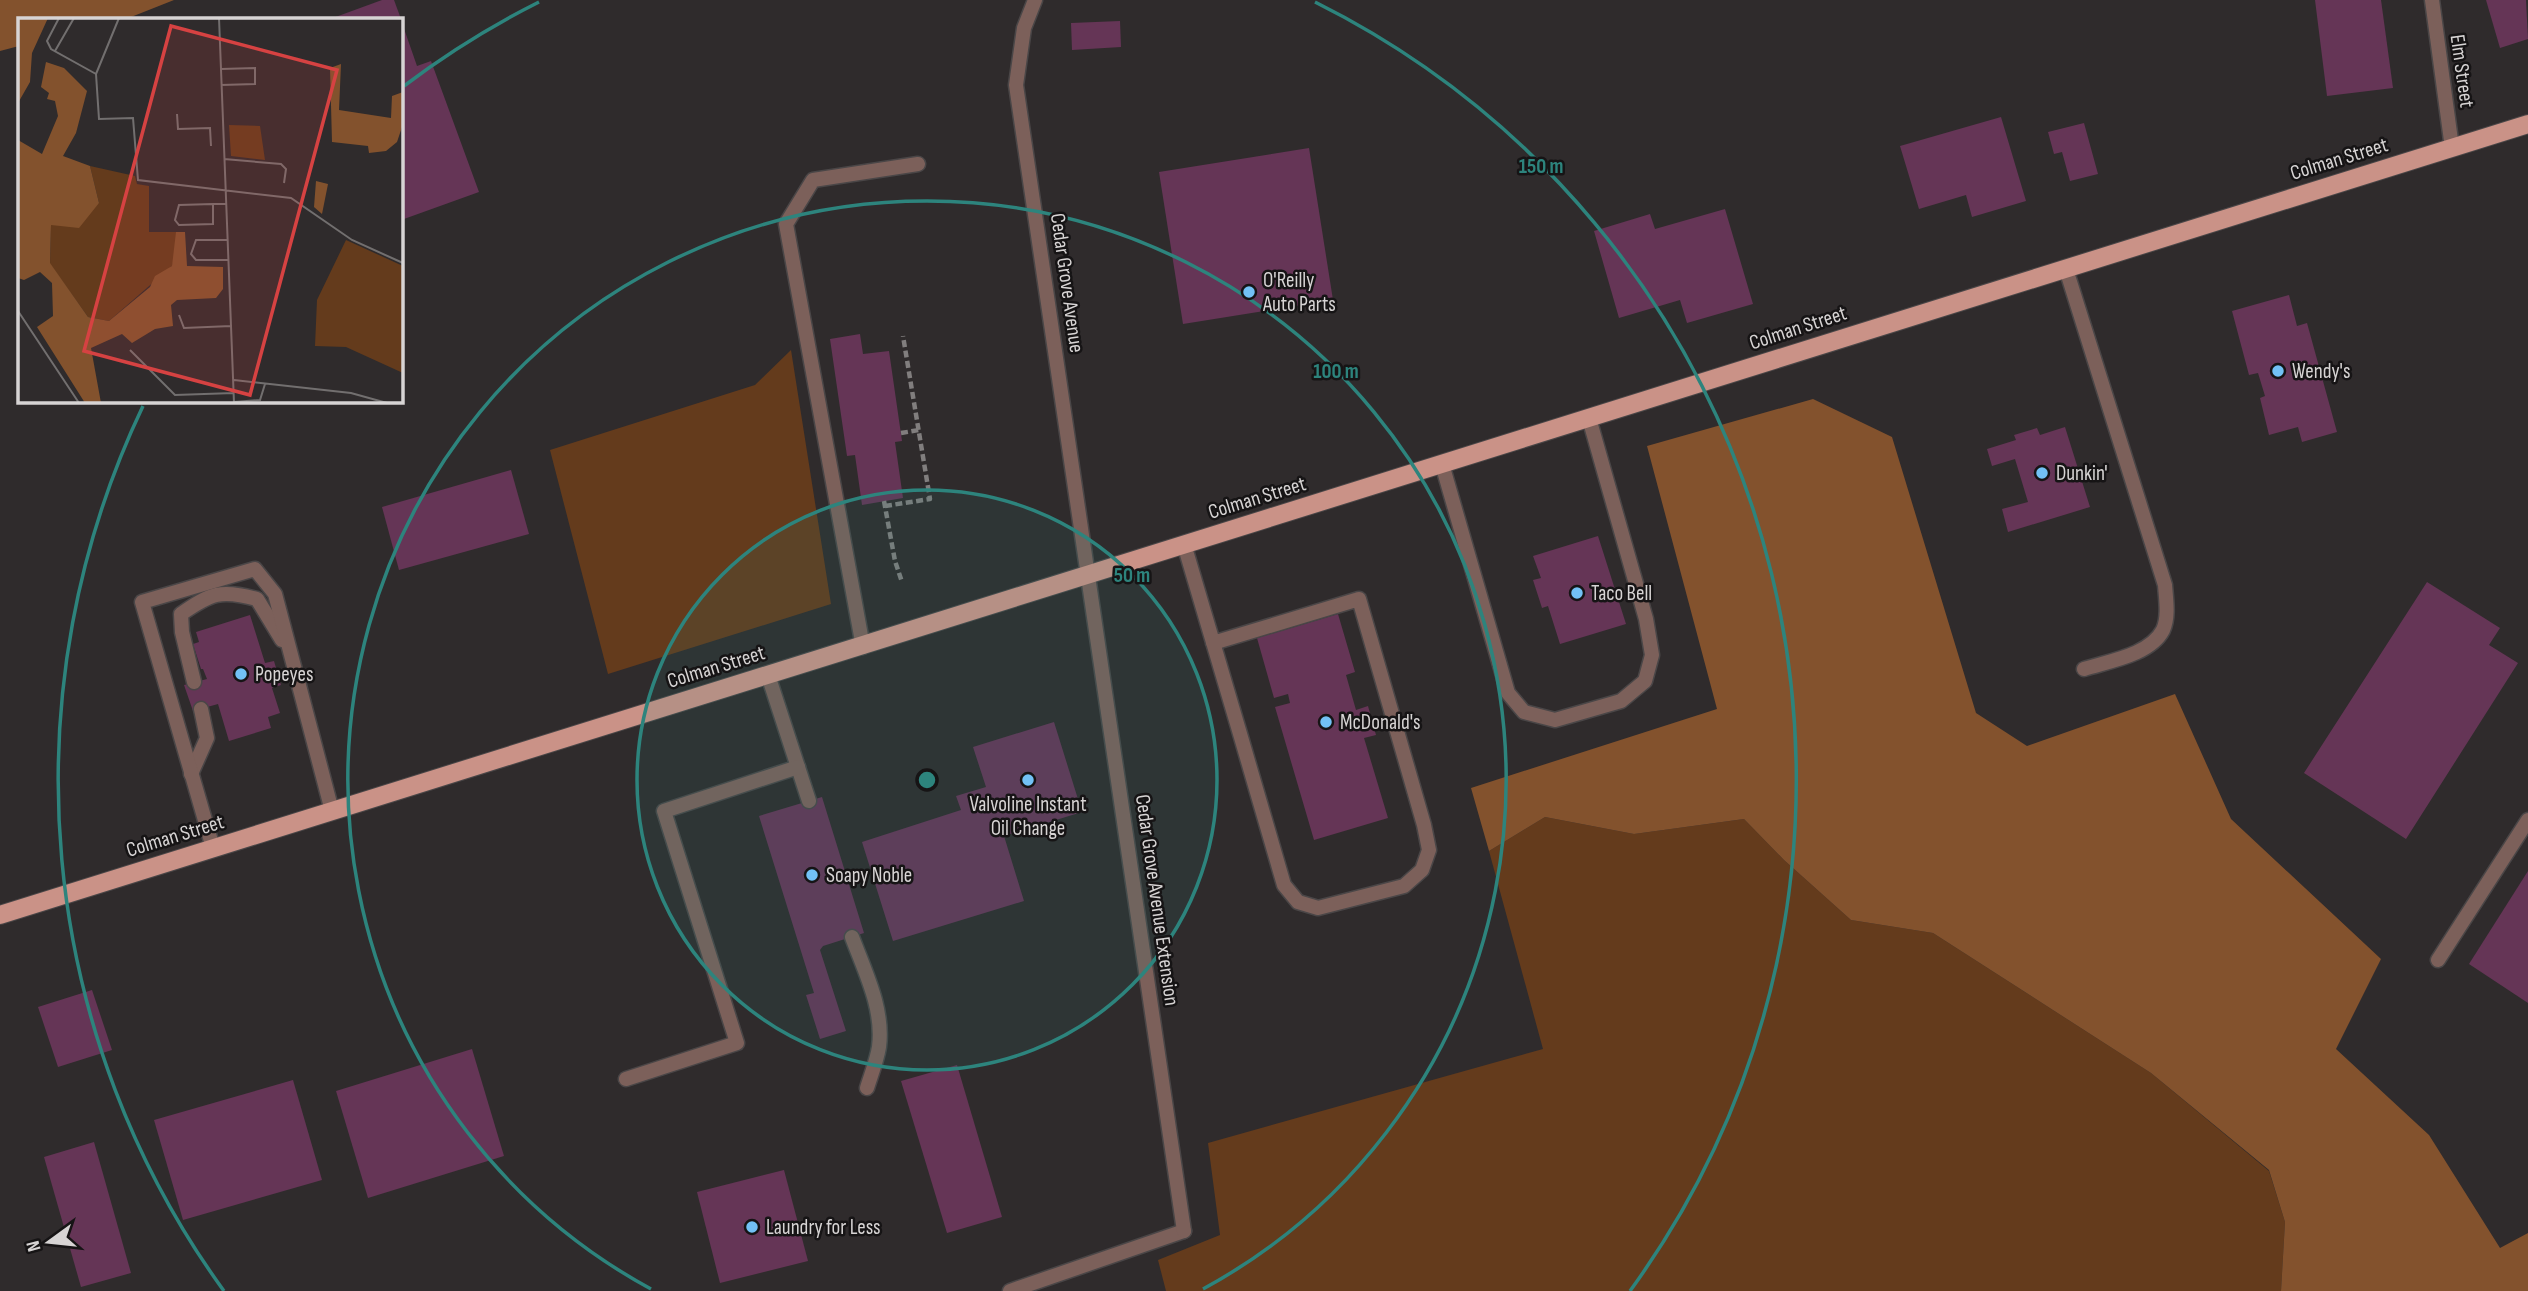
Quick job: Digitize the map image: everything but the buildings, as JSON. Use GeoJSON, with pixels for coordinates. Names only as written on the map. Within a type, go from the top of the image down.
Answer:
{"type":"FeatureCollection","features":[{"type":"Feature","properties":{"kind":"main road","name":"Colman Street"},"geometry":{"type":"LineString","coordinates":[[0,915],[2528,124]]}},
{"type":"Feature","properties":{"kind":"street","name":"Cedar Grove Avenue"},"geometry":{"type":"LineString","coordinates":[[1035,0],[1024,28],[1016,85],[1088,575]]}},
{"type":"Feature","properties":{"kind":"street","name":"Elm Street"},"geometry":{"type":"LineString","coordinates":[[2432,0],[2452,148]]}},
{"type":"Feature","properties":{"kind":"street"},"geometry":{"type":"LineString","coordinates":[[863,646],[786,224],[813,180],[918,164]]}},
{"type":"Feature","properties":{"kind":"street"},"geometry":{"type":"LineString","coordinates":[[2066,269],[2165,585],[2167,608],[2164,629],[2153,642],[2132,654],[2084,668]]}},
{"type":"Feature","properties":{"kind":"street"},"geometry":{"type":"LineString","coordinates":[[1442,464],[1508,693],[1524,712],[1555,720],[1621,701],[1645,681],[1652,655],[1646,620],[1590,418]]}},
{"type":"Feature","properties":{"kind":"street"},"geometry":{"type":"LineString","coordinates":[[1184,544],[1213,643],[1284,885],[1298,902],[1318,908],[1405,886],[1422,870],[1429,850],[1359,599],[1213,643]]}},
{"type":"Feature","properties":{"kind":"street"},"geometry":{"type":"LineString","coordinates":[[214,848],[142,602],[255,569],[275,594],[331,811]]}},
{"type":"Feature","properties":{"kind":"street","name":"Cedar Grove Avenue Extension"},"geometry":{"type":"LineString","coordinates":[[1010,1291],[1184,1231],[1088,575]]}},
{"type":"Feature","properties":{"kind":"street"},"geometry":{"type":"LineString","coordinates":[[194,682],[182,632],[181,614],[205,597],[235,593],[257,599],[290,653]]}},
{"type":"Feature","properties":{"kind":"street"},"geometry":{"type":"LineString","coordinates":[[768,675],[809,801]]}},
{"type":"Feature","properties":{"kind":"street"},"geometry":{"type":"LineString","coordinates":[[191,774],[207,738],[201,709]]}},
{"type":"Feature","properties":{"kind":"street"},"geometry":{"type":"LineString","coordinates":[[626,1079],[737,1044],[664,811],[798,767]]}},
{"type":"Feature","properties":{"kind":"street"},"geometry":{"type":"LineString","coordinates":[[2438,960],[2528,820]]}},
{"type":"Feature","properties":{"kind":"street"},"geometry":{"type":"LineString","coordinates":[[852,937],[875,1000],[880,1023],[879,1048],[867,1088]]}},
{"type":"Feature","properties":{"kind":"path"},"geometry":{"type":"LineString","coordinates":[[902,582],[895,561],[885,504],[930,499],[903,336]]}},
{"type":"Feature","properties":{"kind":"path"},"geometry":{"type":"LineString","coordinates":[[901,433],[919,430]]}},
{"type":"Feature","properties":{"kind":"shaded area"},"geometry":{"type":"Polygon","coordinates":[[[0,0],[174,0],[129,18],[18,18],[18,46],[0,51],[0,0]]]}},
{"type":"Feature","properties":{"kind":"shaded area"},"geometry":{"type":"Polygon","coordinates":[[[791,350],[831,604],[608,674],[550,450],[755,385],[791,350]]]}},
{"type":"Feature","properties":{"kind":"shaded area"},"geometry":{"type":"Polygon","coordinates":[[[1813,399],[1892,437],[1976,713],[2027,746],[2175,694],[2231,819],[2381,959],[2336,1049],[2429,1135],[2500,1248],[2528,1233],[2528,1291],[2281,1291],[2285,1222],[2269,1170],[2151,1073],[1933,933],[1851,920],[1784,860],[1744,819],[1634,834],[1545,817],[1489,851],[1471,788],[1717,709],[1647,446],[1813,399]]]}},
{"type":"Feature","properties":{"kind":"shaded area"},"geometry":{"type":"Polygon","coordinates":[[[1545,817],[1634,834],[1744,819],[1784,860],[1851,920],[1933,933],[2151,1073],[2269,1171],[2285,1222],[2281,1291],[1166,1291],[1158,1260],[1220,1235],[1208,1143],[1543,1049],[1489,851],[1545,817]]]}},
{"type":"Feature","properties":{"kind":"place","name":"O'Reilly Auto Parts"},"geometry":{"type":"Point","coordinates":[1249,292]}},
{"type":"Feature","properties":{"kind":"place","name":"Wendy's"},"geometry":{"type":"Point","coordinates":[2278,371]}},
{"type":"Feature","properties":{"kind":"place","name":"Dunkin'"},"geometry":{"type":"Point","coordinates":[2042,473]}},
{"type":"Feature","properties":{"kind":"place","name":"Taco Bell"},"geometry":{"type":"Point","coordinates":[1577,593]}},
{"type":"Feature","properties":{"kind":"place","name":"Popeyes"},"geometry":{"type":"Point","coordinates":[241,674]}},
{"type":"Feature","properties":{"kind":"place","name":"McDonald's"},"geometry":{"type":"Point","coordinates":[1326,722]}},
{"type":"Feature","properties":{"kind":"place","name":"Valvoline Instant Oil Change"},"geometry":{"type":"Point","coordinates":[1028,780]}},
{"type":"Feature","properties":{"kind":"place","name":"Soapy Noble"},"geometry":{"type":"Point","coordinates":[812,875]}},
{"type":"Feature","properties":{"kind":"place","name":"Laundry for Less"},"geometry":{"type":"Point","coordinates":[752,1227]}}]}
